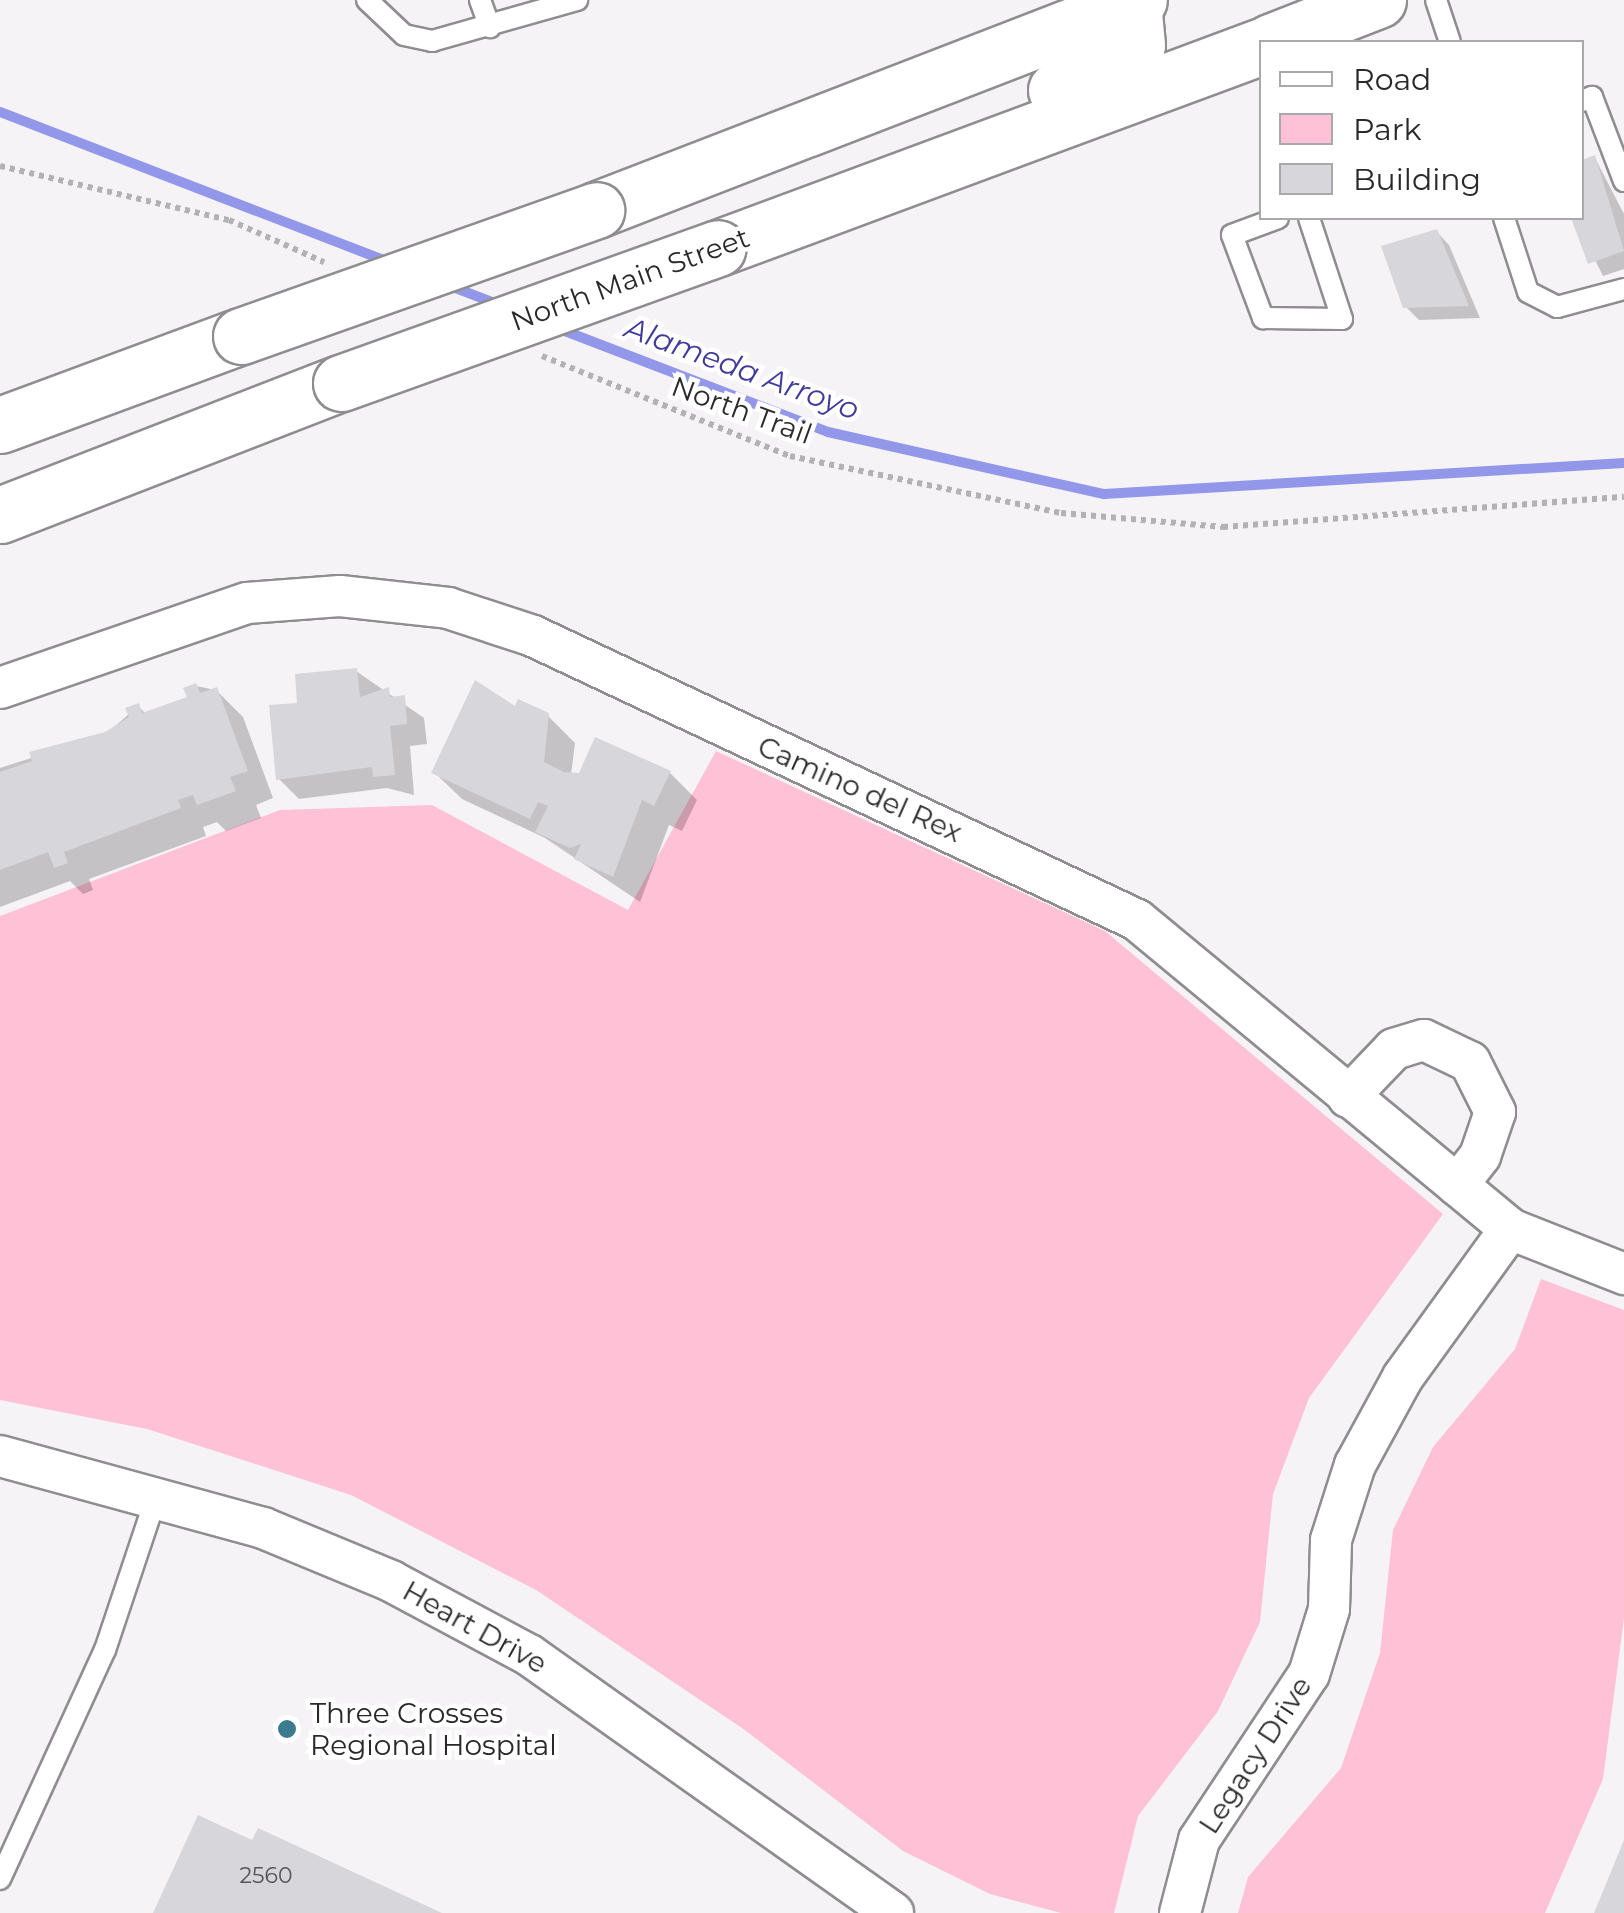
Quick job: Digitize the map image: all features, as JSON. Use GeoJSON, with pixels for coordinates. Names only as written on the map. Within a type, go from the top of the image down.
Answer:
{"type":"FeatureCollection","features":[{"type":"Feature","properties":{"kind":"main road"},"geometry":{"type":"LineString","coordinates":[[1275,40],[1378,0]]}},
{"type":"Feature","properties":{"kind":"main road"},"geometry":{"type":"LineString","coordinates":[[0,425],[596,210],[1043,33],[1135,1],[1137,45],[1118,66],[916,144],[903,180]]}},
{"type":"Feature","properties":{"kind":"main road","name":"North Main Street"},"geometry":{"type":"LineString","coordinates":[[0,516],[342,383],[1259,47]]}},
{"type":"Feature","properties":{"kind":"street","name":"Camino del Rex"},"geometry":{"type":"LineString","coordinates":[[0,688],[247,604],[340,596],[448,608],[532,636],[1137,920],[1510,1228],[1624,1274]]}},
{"type":"Feature","properties":{"kind":"street"},"geometry":{"type":"LineString","coordinates":[[1348,1097],[1394,1049],[1424,1040],[1470,1062],[1495,1112],[1480,1156],[1456,1185]]}},
{"type":"Feature","properties":{"kind":"street","name":"Legacy Drive"},"geometry":{"type":"LineString","coordinates":[[1180,1913],[1208,1825],[1309,1674],[1329,1609],[1331,1540],[1355,1465],[1403,1377],[1510,1228]]}},
{"type":"Feature","properties":{"kind":"street","name":"Heart Drive"},"geometry":{"type":"LineString","coordinates":[[0,1456],[157,1494],[390,1581],[529,1655],[893,1913]]}},
{"type":"Feature","properties":{"kind":"lane"},"geometry":{"type":"LineString","coordinates":[[367,0],[404,35],[432,41],[490,28],[578,0]]}},
{"type":"Feature","properties":{"kind":"lane"},"geometry":{"type":"LineString","coordinates":[[480,0],[490,28]]}},
{"type":"Feature","properties":{"kind":"lane"},"geometry":{"type":"LineString","coordinates":[[1436,0],[1449,40]]}},
{"type":"Feature","properties":{"kind":"lane"},"geometry":{"type":"LineString","coordinates":[[1587,99],[1624,181]]}},
{"type":"Feature","properties":{"kind":"lane"},"geometry":{"type":"LineString","coordinates":[[1273,220],[1232,235],[1263,318],[1342,318],[1310,220]]}},
{"type":"Feature","properties":{"kind":"lane"},"geometry":{"type":"LineString","coordinates":[[1505,220],[1528,292],[1558,307],[1624,290]]}},
{"type":"Feature","properties":{"kind":"lane"},"geometry":{"type":"LineString","coordinates":[[0,1880],[105,1650],[157,1494]]}},
{"type":"Feature","properties":{"kind":"path"},"geometry":{"type":"LineString","coordinates":[[0,166],[229,220],[338,268]]}},
{"type":"Feature","properties":{"kind":"path","name":"North Trail"},"geometry":{"type":"LineString","coordinates":[[521,347],[790,456],[1061,513],[1223,527],[1624,496]]}},
{"type":"Feature","properties":{"kind":"green space"},"geometry":{"type":"Polygon","coordinates":[[[716,751],[1105,931],[1443,1214],[1309,1398],[1273,1494],[1260,1622],[1218,1711],[1138,1816],[1114,1913],[1061,1913],[990,1894],[903,1851],[742,1728],[536,1590],[351,1495],[147,1429],[0,1400],[0,916],[280,810],[432,805],[628,910],[716,751]]]}},
{"type":"Feature","properties":{"kind":"green space"},"geometry":{"type":"Polygon","coordinates":[[[1541,1279],[1624,1310],[1624,1618],[1603,1779],[1545,1913],[1238,1913],[1248,1877],[1341,1768],[1380,1653],[1393,1530],[1433,1447],[1515,1349],[1541,1279]]]}},
{"type":"Feature","properties":{"kind":"building"},"geometry":{"type":"Polygon","coordinates":[[[1595,155],[1624,251],[1588,264],[1572,220],[1584,220],[1584,159],[1595,155]]]}},
{"type":"Feature","properties":{"kind":"building"},"geometry":{"type":"Polygon","coordinates":[[[1437,229],[1469,306],[1403,308],[1381,246],[1437,229]]]}},
{"type":"Feature","properties":{"kind":"building"},"geometry":{"type":"Polygon","coordinates":[[[357,668],[360,697],[389,687],[390,697],[405,695],[407,724],[390,726],[395,775],[373,777],[372,767],[276,780],[269,705],[297,703],[295,674],[357,668]]]}},
{"type":"Feature","properties":{"kind":"building"},"geometry":{"type":"Polygon","coordinates":[[[475,680],[515,706],[518,699],[549,713],[544,762],[564,772],[579,773],[595,737],[671,771],[654,806],[642,800],[613,877],[574,859],[581,844],[570,848],[535,832],[548,806],[538,802],[530,819],[431,773],[475,680]]]}},
{"type":"Feature","properties":{"kind":"building"},"geometry":{"type":"Polygon","coordinates":[[[196,683],[200,693],[217,687],[248,771],[230,777],[236,791],[197,805],[193,795],[178,800],[181,808],[64,852],[68,863],[54,868],[48,852],[0,870],[0,772],[32,761],[29,752],[105,732],[129,717],[125,708],[139,703],[142,713],[187,697],[183,688],[196,683]]]}},
{"type":"Feature","properties":{"kind":"building"},"geometry":{"type":"Polygon","coordinates":[[[198,1815],[252,1840],[258,1828],[442,1913],[153,1913],[198,1815]]]}},
{"type":"Feature","properties":{"kind":"building"},"geometry":{"type":"Polygon","coordinates":[[[1624,1840],[1624,1913],[1594,1913],[1624,1840]]]}},
{"type":"Feature","properties":{"kind":"waterway","name":"Alameda Arroyo"},"geometry":{"type":"LineString","coordinates":[[0,112],[388,262]]}},
{"type":"Feature","properties":{"kind":"waterway","name":"Alameda Arroyo"},"geometry":{"type":"LineString","coordinates":[[445,284],[500,305]]}},
{"type":"Feature","properties":{"kind":"waterway","name":"Alameda Arroyo"},"geometry":{"type":"LineString","coordinates":[[557,328],[828,432],[1104,494],[1624,463]]}},
{"type":"Feature","properties":{"kind":"place","name":"Three Crosses Regional Hospital"},"geometry":{"type":"Point","coordinates":[287,1729]}}]}
